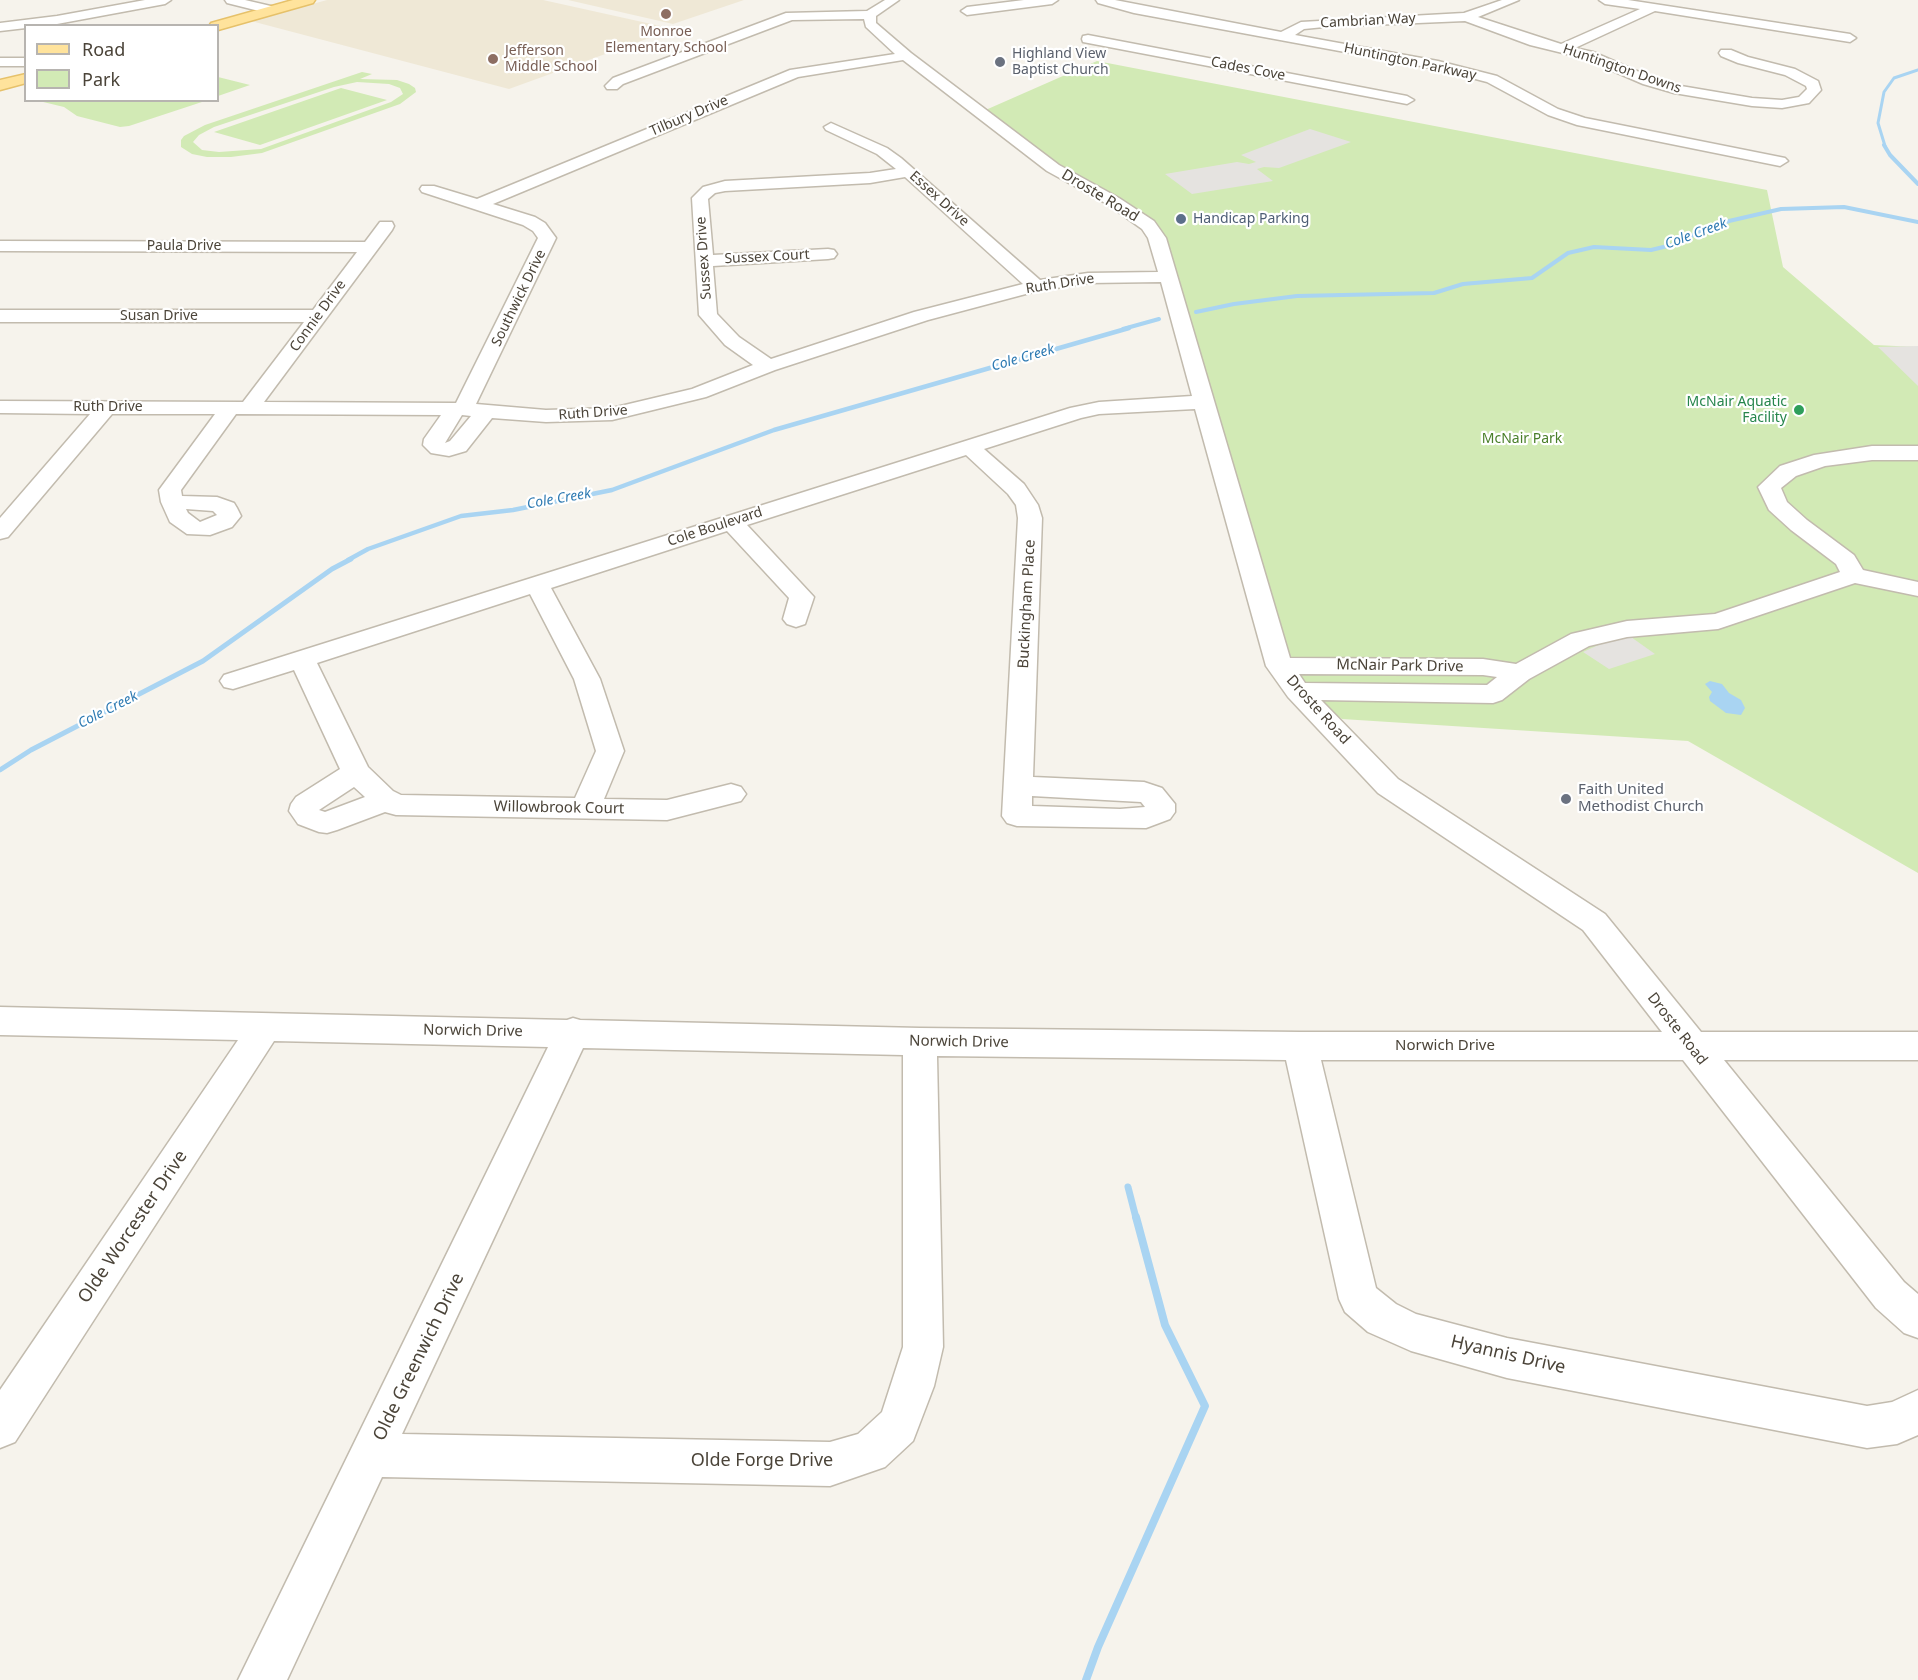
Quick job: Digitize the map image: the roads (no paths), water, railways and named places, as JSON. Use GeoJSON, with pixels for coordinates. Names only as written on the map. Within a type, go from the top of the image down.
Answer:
{"type":"FeatureCollection","features":[{"type":"Feature","properties":{"kind":"main road"},"geometry":{"type":"LineString","coordinates":[[219,25],[308,0]]}},
{"type":"Feature","properties":{"kind":"main road"},"geometry":{"type":"LineString","coordinates":[[0,85],[24,79]]}},
{"type":"Feature","properties":{"kind":"street"},"geometry":{"type":"LineString","coordinates":[[91,0],[105,11]]}},
{"type":"Feature","properties":{"kind":"street"},"geometry":{"type":"LineString","coordinates":[[0,27],[165,0]]}},
{"type":"Feature","properties":{"kind":"street"},"geometry":{"type":"LineString","coordinates":[[231,0],[271,10]]}},
{"type":"Feature","properties":{"kind":"street"},"geometry":{"type":"LineString","coordinates":[[612,86],[618,81],[790,16],[870,15],[892,0]]}},
{"type":"Feature","properties":{"kind":"street"},"geometry":{"type":"LineString","coordinates":[[967,11],[1052,0]]}},
{"type":"Feature","properties":{"kind":"street","name":"Huntington Parkway"},"geometry":{"type":"LineString","coordinates":[[1102,0],[1134,9],[1438,65],[1492,79],[1553,112],[1539,119],[1546,124],[1566,128],[1582,122],[1780,161]]}},
{"type":"Feature","properties":{"kind":"street"},"geometry":{"type":"LineString","coordinates":[[1134,9],[1158,0]]}},
{"type":"Feature","properties":{"kind":"street"},"geometry":{"type":"LineString","coordinates":[[1486,0],[1508,2]]}},
{"type":"Feature","properties":{"kind":"street"},"geometry":{"type":"LineString","coordinates":[[1605,0],[1850,38]]}},
{"type":"Feature","properties":{"kind":"street","name":"Cambrian Way"},"geometry":{"type":"LineString","coordinates":[[1230,66],[1301,26],[1466,17],[1508,2]]}},
{"type":"Feature","properties":{"kind":"street"},"geometry":{"type":"LineString","coordinates":[[1564,48],[1652,8]]}},
{"type":"Feature","properties":{"kind":"street","name":"Droste Road"},"geometry":{"type":"LineString","coordinates":[[870,15],[870,24],[906,56],[1053,168],[1113,201],[1148,225],[1157,238],[1280,666],[1297,691],[1388,786],[1594,922],[1890,1294],[1918,1319]]}},
{"type":"Feature","properties":{"kind":"street","name":"Huntington Downs"},"geometry":{"type":"LineString","coordinates":[[1466,17],[1514,35],[1597,58],[1648,81],[1679,90],[1752,102],[1782,104],[1800,101],[1814,112],[1802,113],[1782,104]]}},
{"type":"Feature","properties":{"kind":"street","name":"Cades Cove"},"geometry":{"type":"LineString","coordinates":[[1088,39],[1407,100]]}},
{"type":"Feature","properties":{"kind":"street"},"geometry":{"type":"LineString","coordinates":[[1726,53],[1743,60],[1790,72],[1813,84],[1814,90],[1800,101]]}},
{"type":"Feature","properties":{"kind":"street","name":"Tilbury Drive"},"geometry":{"type":"LineString","coordinates":[[479,204],[795,74],[906,56]]}},
{"type":"Feature","properties":{"kind":"street"},"geometry":{"type":"LineString","coordinates":[[0,62],[24,62]]}},
{"type":"Feature","properties":{"kind":"street","name":"Essex Drive"},"geometry":{"type":"LineString","coordinates":[[831,127],[882,151],[909,172],[1036,286]]}},
{"type":"Feature","properties":{"kind":"street","name":"Sussex Drive"},"geometry":{"type":"LineString","coordinates":[[768,366],[732,340],[708,315],[700,198],[709,190],[723,187],[870,178],[909,172]]}},
{"type":"Feature","properties":{"kind":"street","name":"Southwick Drive"},"geometry":{"type":"LineString","coordinates":[[428,189],[529,221],[539,227],[547,238],[546,244],[460,409],[435,439],[434,445],[449,450],[458,446],[486,411]]}},
{"type":"Feature","properties":{"kind":"street","name":"Connie Drive"},"geometry":{"type":"LineString","coordinates":[[172,502],[170,490],[318,316],[386,226]]}},
{"type":"Feature","properties":{"kind":"street","name":"Paula Drive"},"geometry":{"type":"LineString","coordinates":[[0,246],[369,247]]}},
{"type":"Feature","properties":{"kind":"street","name":"Sussex Court"},"geometry":{"type":"LineString","coordinates":[[705,261],[828,254]]}},
{"type":"Feature","properties":{"kind":"street","name":"Ruth Drive"},"geometry":{"type":"LineString","coordinates":[[0,407],[460,409],[546,416],[612,414],[699,393],[768,366],[921,316],[1036,286],[1088,278],[1167,278]]}},
{"type":"Feature","properties":{"kind":"street","name":"Susan Drive"},"geometry":{"type":"LineString","coordinates":[[0,316],[318,316]]}},
{"type":"Feature","properties":{"kind":"street","name":"Cole Boulevard"},"geometry":{"type":"LineString","coordinates":[[233,681],[1089,409],[1203,402]]}},
{"type":"Feature","properties":{"kind":"street"},"geometry":{"type":"LineString","coordinates":[[0,532],[107,407]]}},
{"type":"Feature","properties":{"kind":"street","name":"Buckingham Place"},"geometry":{"type":"LineString","coordinates":[[969,446],[1016,489],[1027,505],[1030,518],[1019,786]]}},
{"type":"Feature","properties":{"kind":"street"},"geometry":{"type":"LineString","coordinates":[[1918,453],[1872,453],[1822,460],[1788,471],[1769,487],[1777,505],[1846,561],[1854,575],[1918,589]]}},
{"type":"Feature","properties":{"kind":"street"},"geometry":{"type":"LineString","coordinates":[[731,522],[802,597],[796,619]]}},
{"type":"Feature","properties":{"kind":"street","name":"McNair Park Drive"},"geometry":{"type":"LineString","coordinates":[[1297,691],[1493,694],[1520,673],[1580,640],[1627,629],[1718,621],[1854,575]]}},
{"type":"Feature","properties":{"kind":"street"},"geometry":{"type":"LineString","coordinates":[[537,584],[587,679],[610,751],[585,807]]}},
{"type":"Feature","properties":{"kind":"street"},"geometry":{"type":"LineString","coordinates":[[302,659],[356,772],[387,800],[327,823],[308,817],[304,811],[306,804],[356,772]]}},
{"type":"Feature","properties":{"kind":"street","name":"McNair Park Drive"},"geometry":{"type":"LineString","coordinates":[[1280,666],[1483,667],[1520,673]]}},
{"type":"Feature","properties":{"kind":"street","name":"Willowbrook Court"},"geometry":{"type":"LineString","coordinates":[[387,800],[396,805],[667,810],[731,794]]}},
{"type":"Feature","properties":{"kind":"street","name":"Norwich Drive"},"geometry":{"type":"LineString","coordinates":[[0,1022],[573,1032],[920,1042],[1300,1046],[1918,1046]]}},
{"type":"Feature","properties":{"kind":"street","name":"Olde Worcester Drive"},"geometry":{"type":"LineString","coordinates":[[0,1427],[265,1028]]}},
{"type":"Feature","properties":{"kind":"street","name":"Olde Greenwich Drive"},"geometry":{"type":"LineString","coordinates":[[262,1680],[372,1455],[573,1032]]}},
{"type":"Feature","properties":{"kind":"street","name":"Olde Forge Drive"},"geometry":{"type":"LineString","coordinates":[[372,1455],[830,1464],[870,1452],[898,1425],[913,1386],[923,1347],[920,1042]]}},
{"type":"Feature","properties":{"kind":"street","name":"Hyannis Drive"},"geometry":{"type":"LineString","coordinates":[[1300,1046],[1359,1299],[1382,1318],[1411,1332],[1508,1358],[1867,1427],[1897,1423],[1918,1411]]}},
{"type":"Feature","properties":{"kind":"water"},"geometry":{"type":"Polygon","coordinates":[[[1710,681],[1722,684],[1729,693],[1741,700],[1745,708],[1741,715],[1726,713],[1710,701],[1709,697],[1712,692],[1705,684],[1710,681]]]}},
{"type":"Feature","properties":{"kind":"waterway","name":"Cole Creek"},"geometry":{"type":"LineString","coordinates":[[1885,146],[1878,123],[1884,92],[1894,78],[1918,70]]}},
{"type":"Feature","properties":{"kind":"waterway","name":"Cole Creek"},"geometry":{"type":"LineString","coordinates":[[1884,145],[1890,155],[1918,184]]}},
{"type":"Feature","properties":{"kind":"waterway","name":"Cole Creek"},"geometry":{"type":"LineString","coordinates":[[1196,312],[1234,304],[1297,296],[1434,293],[1463,284],[1532,278],[1568,253],[1594,247],[1651,250],[1676,244],[1701,231],[1729,221],[1781,209],[1844,207],[1918,222]]}},
{"type":"Feature","properties":{"kind":"waterway","name":"Cole Creek"},"geometry":{"type":"LineString","coordinates":[[1123,329],[1159,319]]}},
{"type":"Feature","properties":{"kind":"waterway","name":"Cole Creek"},"geometry":{"type":"LineString","coordinates":[[348,560],[368,549],[461,516],[513,510],[612,490],[774,430],[1129,328]]}},
{"type":"Feature","properties":{"kind":"waterway","name":"Cole Creek"},"geometry":{"type":"LineString","coordinates":[[0,770],[31,750],[203,661],[332,569],[351,559]]}},
{"type":"Feature","properties":{"kind":"waterway"},"geometry":{"type":"LineString","coordinates":[[1128,1187],[1136,1218]]}},
{"type":"Feature","properties":{"kind":"waterway"},"geometry":{"type":"LineString","coordinates":[[1086,1680],[1098,1647],[1205,1406],[1165,1325],[1136,1217]]}},
{"type":"Feature","properties":{"kind":"place","name":"Monroe Elementary School"},"geometry":{"type":"Point","coordinates":[666,14]}},
{"type":"Feature","properties":{"kind":"place","name":"Jefferson Middle School"},"geometry":{"type":"Point","coordinates":[493,59]}},
{"type":"Feature","properties":{"kind":"place","name":"Highland View Baptist Church"},"geometry":{"type":"Point","coordinates":[1000,62]}},
{"type":"Feature","properties":{"kind":"place","name":"Handicap Parking"},"geometry":{"type":"Point","coordinates":[1181,219]}},
{"type":"Feature","properties":{"kind":"place","name":"McNair Aquatic Facility"},"geometry":{"type":"Point","coordinates":[1799,410]}},
{"type":"Feature","properties":{"kind":"place","name":"Faith United Methodist Church"},"geometry":{"type":"Point","coordinates":[1566,799]}},
{"type":"Feature","properties":{"kind":"park label","name":"McNair Park"},"geometry":{"type":"Point","coordinates":[1522,439]}}]}
